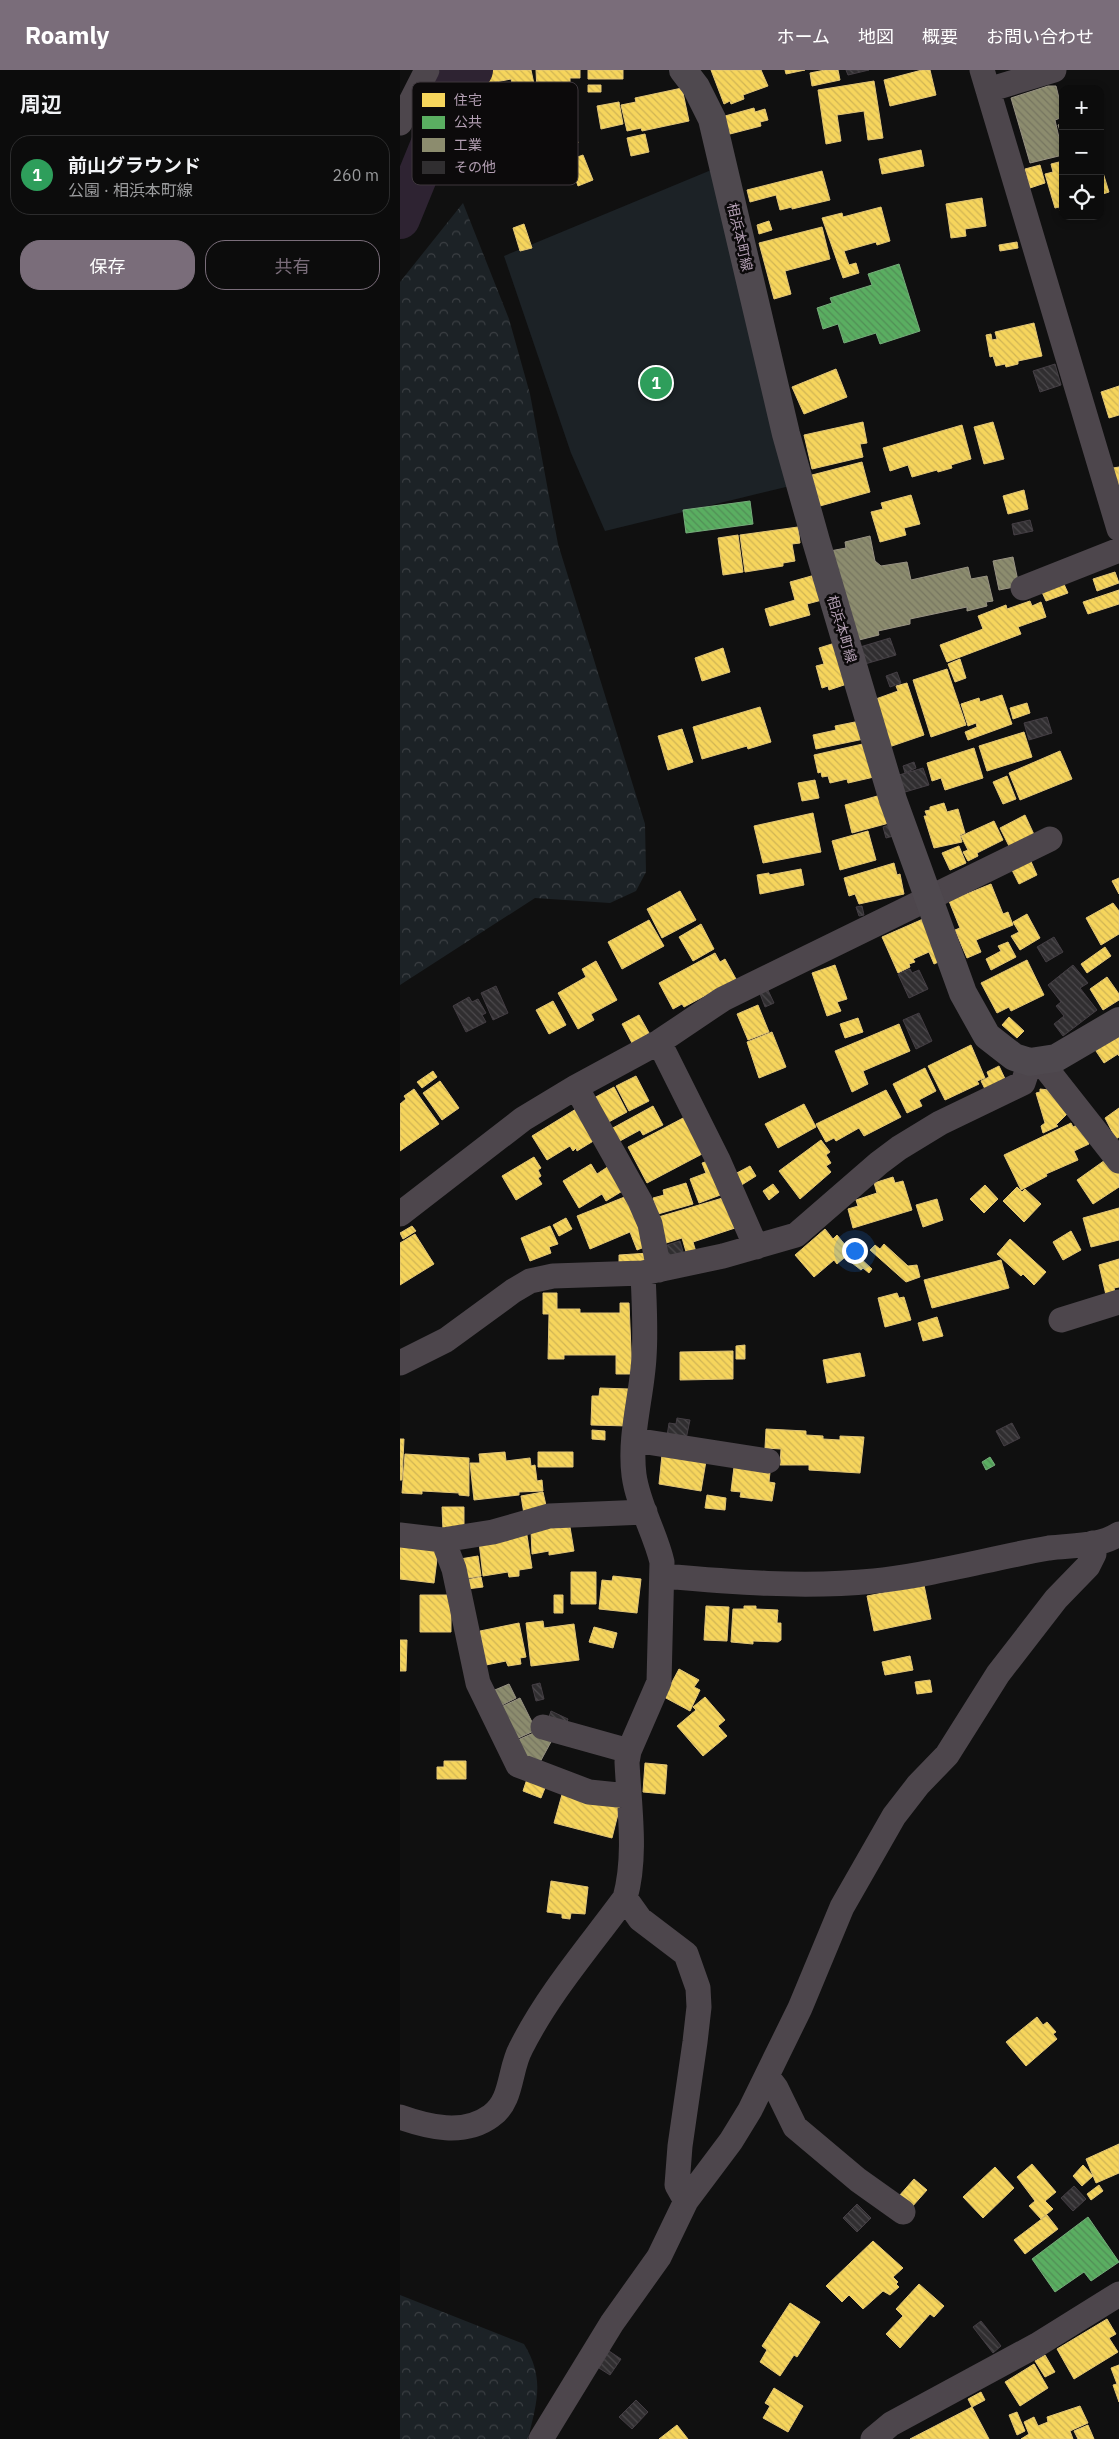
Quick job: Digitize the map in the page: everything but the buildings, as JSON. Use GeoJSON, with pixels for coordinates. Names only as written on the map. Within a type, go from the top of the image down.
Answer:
{"type":"FeatureCollection","features":[{"type":"Feature","properties":{"kind":"main road","name":"相浜本町線"},"geometry":{"type":"LineString","coordinates":[[683,70],[696,87],[712,119],[788,442],[893,800],[964,993],[987,1036],[1014,1057],[1035,1062]]}},
{"type":"Feature","properties":{"kind":"main road"},"geometry":{"type":"LineString","coordinates":[[1035,1062],[1056,1058],[1119,1021]]}},
{"type":"Feature","properties":{"kind":"street"},"geometry":{"type":"LineString","coordinates":[[421,82],[427,70]]}},
{"type":"Feature","properties":{"kind":"street"},"geometry":{"type":"LineString","coordinates":[[1054,70],[985,80],[1109,457],[1119,528]]}},
{"type":"Feature","properties":{"kind":"street"},"geometry":{"type":"LineString","coordinates":[[400,123],[412,99]]}},
{"type":"Feature","properties":{"kind":"street"},"geometry":{"type":"LineString","coordinates":[[1024,588],[1119,550]]}},
{"type":"Feature","properties":{"kind":"street"},"geometry":{"type":"LineString","coordinates":[[405,1200],[523,1119],[576,1087],[659,1042],[722,1000],[1050,839]]}},
{"type":"Feature","properties":{"kind":"street"},"geometry":{"type":"LineString","coordinates":[[659,1042],[718,1160],[756,1248]]}},
{"type":"Feature","properties":{"kind":"street"},"geometry":{"type":"LineString","coordinates":[[400,1363],[446,1340],[513,1290],[530,1281],[553,1276],[651,1271],[756,1248],[796,1235],[899,1148],[940,1123],[1024,1083],[1035,1062],[1119,1161]]}},
{"type":"Feature","properties":{"kind":"street"},"geometry":{"type":"LineString","coordinates":[[400,2117],[427,2126],[453,2129],[492,2116],[506,2099],[516,2056],[531,2028],[625,1898],[629,1883],[631,1829],[627,1762],[629,1751],[660,1682],[662,1562],[658,1546],[639,1499],[634,1474],[634,1440],[644,1358],[651,1271],[650,1224],[640,1202],[576,1087]]}},
{"type":"Feature","properties":{"kind":"street"},"geometry":{"type":"LineString","coordinates":[[1061,1320],[1119,1302]]}},
{"type":"Feature","properties":{"kind":"street"},"geometry":{"type":"LineString","coordinates":[[634,1440],[768,1461]]}},
{"type":"Feature","properties":{"kind":"street"},"geometry":{"type":"LineString","coordinates":[[400,1535],[443,1540],[492,1532],[549,1516],[645,1512]]}},
{"type":"Feature","properties":{"kind":"street"},"geometry":{"type":"LineString","coordinates":[[662,1576],[743,1583],[858,1582],[909,1576],[1049,1548],[1093,1543],[1119,1534]]}},
{"type":"Feature","properties":{"kind":"street"},"geometry":{"type":"LineString","coordinates":[[443,1540],[454,1569],[478,1683],[518,1765],[589,1792],[628,1796]]}},
{"type":"Feature","properties":{"kind":"street"},"geometry":{"type":"LineString","coordinates":[[541,2439],[612,2323],[659,2257],[686,2201],[731,2141],[750,2110],[800,2008],[842,1906],[894,1816],[918,1785],[947,1756],[998,1674],[1050,1607],[1088,1566],[1094,1554],[1093,1543]]}},
{"type":"Feature","properties":{"kind":"street"},"geometry":{"type":"LineString","coordinates":[[543,1727],[629,1751]]}},
{"type":"Feature","properties":{"kind":"street"},"geometry":{"type":"LineString","coordinates":[[625,1898],[640,1919],[686,1954],[696,1982],[699,2007],[680,2146],[677,2185],[686,2201]]}},
{"type":"Feature","properties":{"kind":"street"},"geometry":{"type":"LineString","coordinates":[[767,2076],[776,2088],[795,2127],[858,2180],[904,2212]]}},
{"type":"Feature","properties":{"kind":"street"},"geometry":{"type":"LineString","coordinates":[[873,2439],[891,2424],[1037,2345],[1119,2294]]}},
{"type":"Feature","properties":{"kind":"green space"},"geometry":{"type":"Polygon","coordinates":[[[716,168],[790,486],[605,531],[571,453],[504,256],[716,168]]]}},
{"type":"Feature","properties":{"kind":"green space"},"geometry":{"type":"Polygon","coordinates":[[[463,203],[509,319],[530,394],[558,544],[645,824],[646,872],[636,891],[610,903],[535,898],[400,985],[400,282],[463,203]]]}},
{"type":"Feature","properties":{"kind":"green space"},"geometry":{"type":"Polygon","coordinates":[[[400,2295],[524,2344],[531,2357],[537,2379],[536,2401],[528,2439],[400,2439],[400,2295]]]}},
{"type":"Feature","properties":{"kind":"waterway"},"geometry":{"type":"LineString","coordinates":[[456,82],[473,70]]}},
{"type":"Feature","properties":{"kind":"waterway"},"geometry":{"type":"LineString","coordinates":[[400,219],[414,185]]}},
{"type":"Feature","properties":{"kind":"place","name":"前山グラウンド"},"geometry":{"type":"Point","coordinates":[656,383]}}]}
